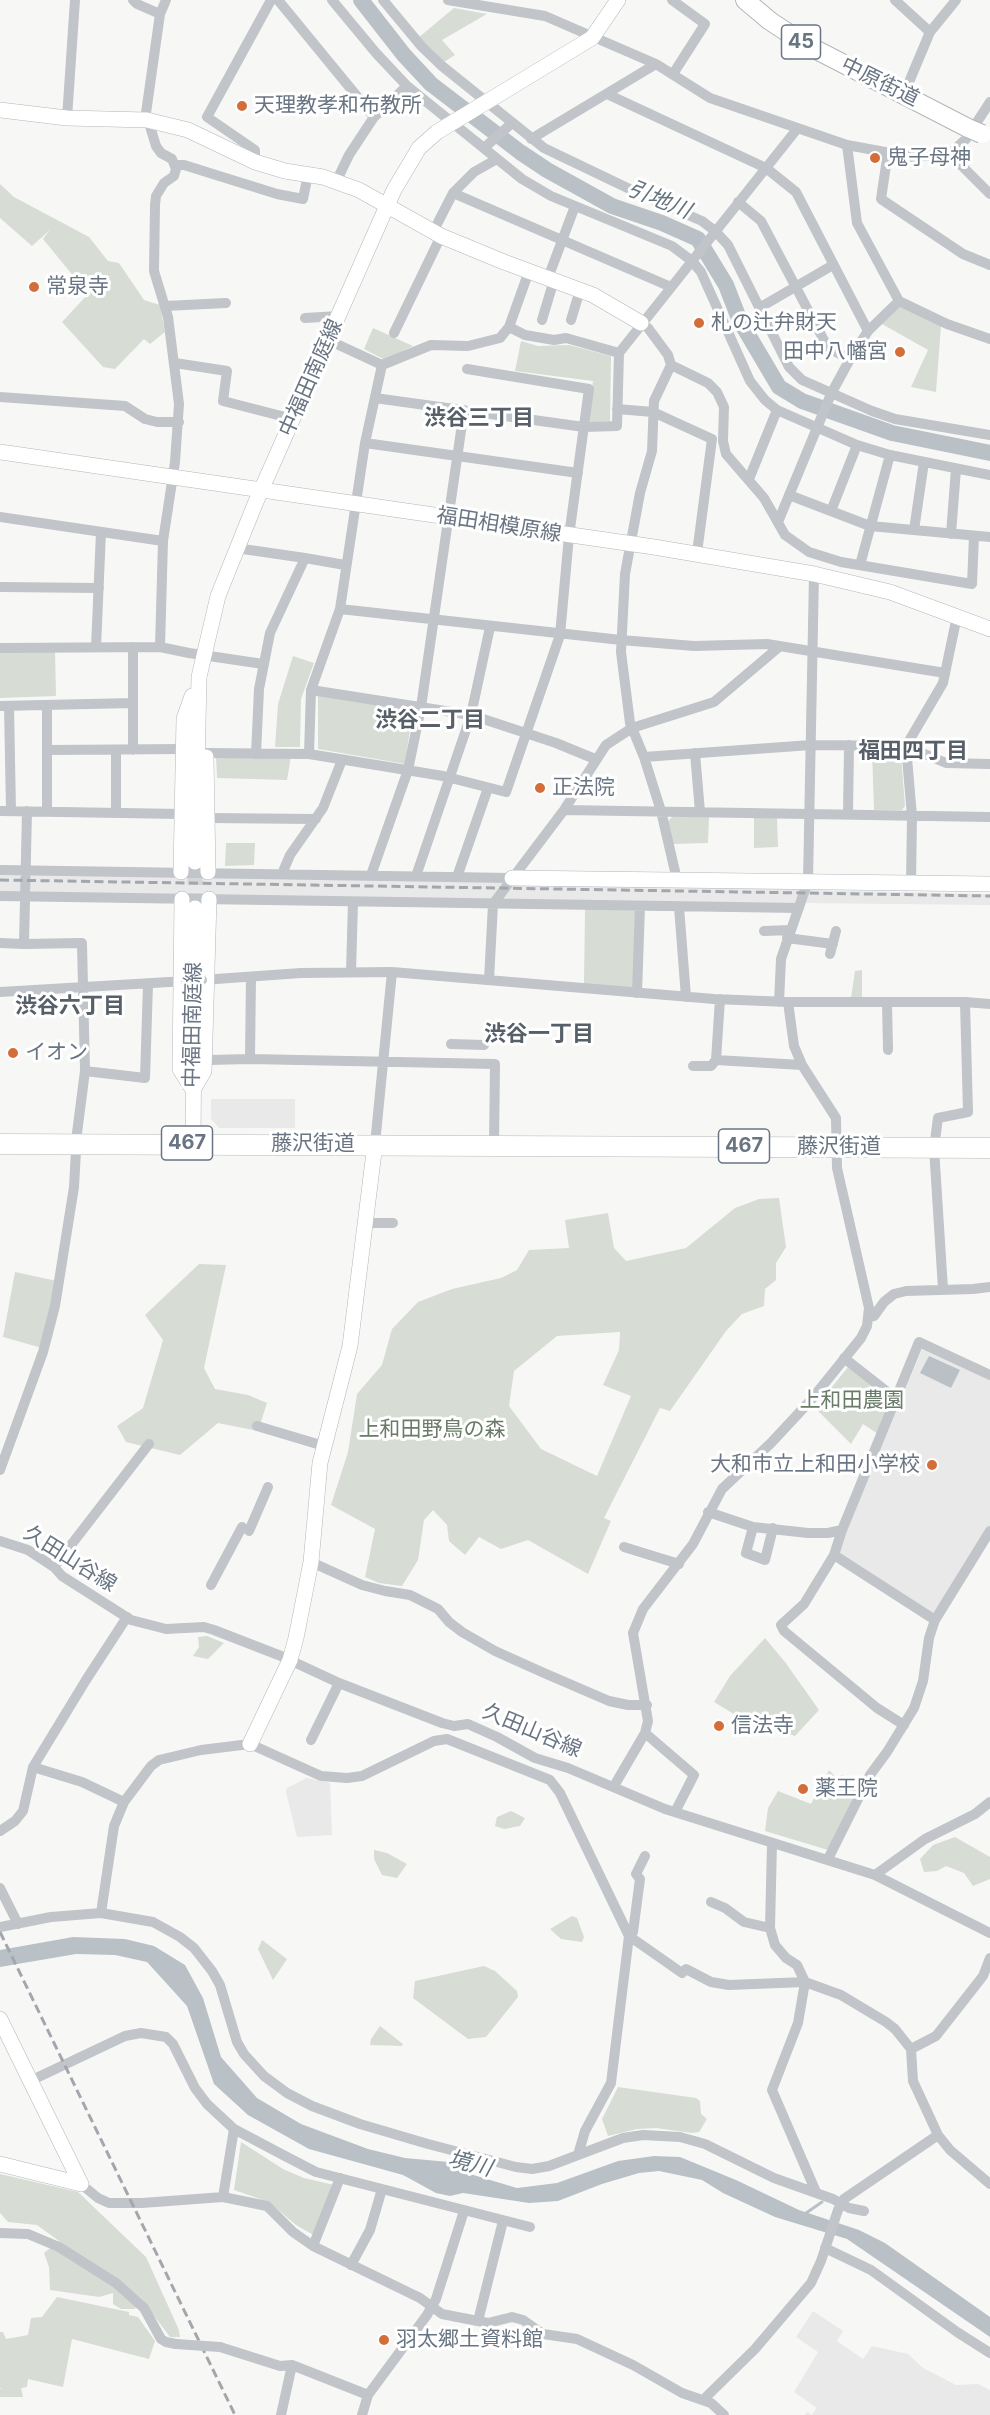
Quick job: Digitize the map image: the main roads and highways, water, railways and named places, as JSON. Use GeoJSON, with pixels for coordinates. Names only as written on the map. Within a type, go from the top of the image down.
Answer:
{"type":"FeatureCollection","features":[{"type":"Feature","properties":{"kind":"highway","name":"藤沢街道"},"geometry":{"type":"LineString","coordinates":[[0,1144],[990,1148]]}},
{"type":"Feature","properties":{"kind":"main road","name":"中原街道"},"geometry":{"type":"LineString","coordinates":[[745,0],[770,21],[805,44],[980,133]]}},
{"type":"Feature","properties":{"kind":"waterway","name":"引地川"},"geometry":{"type":"LineString","coordinates":[[361,0],[404,55],[431,84],[520,152],[547,170],[612,206],[662,223],[698,239],[726,285],[740,321],[779,387],[802,401],[892,433],[990,453]]}},
{"type":"Feature","properties":{"kind":"waterway"},"geometry":{"type":"LineString","coordinates":[[806,2213],[822,2202]]}},
{"type":"Feature","properties":{"kind":"tunnel"},"geometry":{"type":"LineString","coordinates":[[195,862],[195,908]]}},
{"type":"Feature","properties":{"kind":"railway"},"geometry":{"type":"LineString","coordinates":[[0,880],[990,896]]}},
{"type":"Feature","properties":{"kind":"railway"},"geometry":{"type":"LineString","coordinates":[[0,1932],[235,2415]]}},
{"type":"Feature","properties":{"kind":"place","name":"天理教孝和布教所"},"geometry":{"type":"Point","coordinates":[242,106]}},
{"type":"Feature","properties":{"kind":"place","name":"鬼子母神"},"geometry":{"type":"Point","coordinates":[875,158]}},
{"type":"Feature","properties":{"kind":"place","name":"常泉寺"},"geometry":{"type":"Point","coordinates":[34,287]}},
{"type":"Feature","properties":{"kind":"place","name":"札の辻弁財天"},"geometry":{"type":"Point","coordinates":[699,323]}},
{"type":"Feature","properties":{"kind":"place","name":"田中八幡宮"},"geometry":{"type":"Point","coordinates":[900,352]}},
{"type":"Feature","properties":{"kind":"place","name":"正法院"},"geometry":{"type":"Point","coordinates":[540,788]}},
{"type":"Feature","properties":{"kind":"place","name":"イオン"},"geometry":{"type":"Point","coordinates":[13,1053]}},
{"type":"Feature","properties":{"kind":"place","name":"大和市立上和田小学校"},"geometry":{"type":"Point","coordinates":[932,1465]}},
{"type":"Feature","properties":{"kind":"place","name":"信法寺"},"geometry":{"type":"Point","coordinates":[719,1726]}},
{"type":"Feature","properties":{"kind":"place","name":"薬王院"},"geometry":{"type":"Point","coordinates":[803,1789]}},
{"type":"Feature","properties":{"kind":"place","name":"羽太郷土資料館"},"geometry":{"type":"Point","coordinates":[384,2340]}},
{"type":"Feature","properties":{"kind":"district","name":"渋谷三丁目"},"geometry":{"type":"Point","coordinates":[479,418]}},
{"type":"Feature","properties":{"kind":"district","name":"渋谷二丁目"},"geometry":{"type":"Point","coordinates":[430,720]}},
{"type":"Feature","properties":{"kind":"district","name":"福田四丁目"},"geometry":{"type":"Point","coordinates":[913,751]}},
{"type":"Feature","properties":{"kind":"district","name":"渋谷六丁目"},"geometry":{"type":"Point","coordinates":[70,1006]}},
{"type":"Feature","properties":{"kind":"district","name":"渋谷一丁目"},"geometry":{"type":"Point","coordinates":[539,1034]}},
{"type":"Feature","properties":{"kind":"park label","name":"上和田農園"},"geometry":{"type":"Point","coordinates":[852,1401]}},
{"type":"Feature","properties":{"kind":"park label","name":"上和田野鳥の森"},"geometry":{"type":"Point","coordinates":[432,1430]}},
{"type":"Feature","properties":{"kind":"water label","name":"境川"},"geometry":{"type":"Point","coordinates":[470,2164]}}]}
